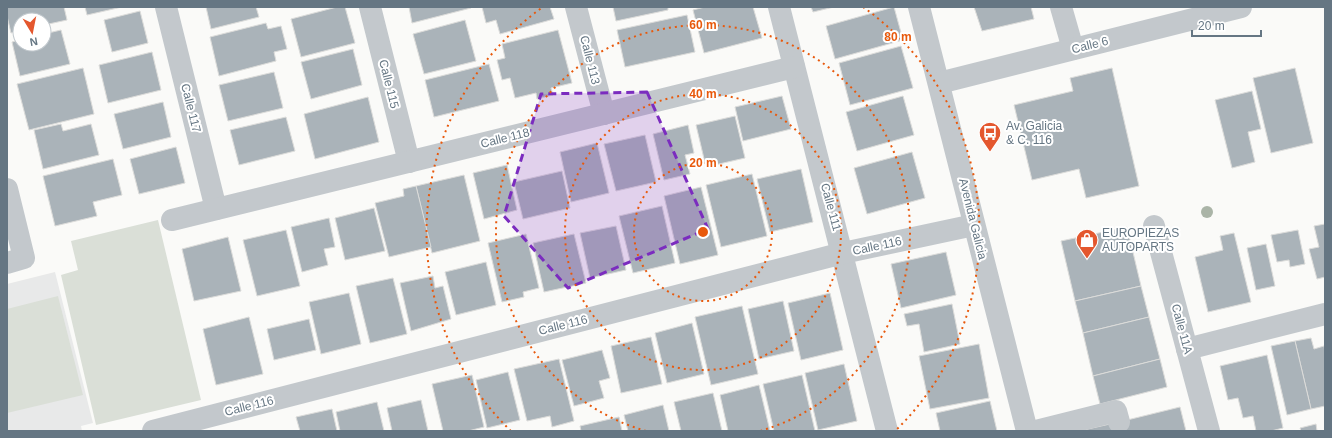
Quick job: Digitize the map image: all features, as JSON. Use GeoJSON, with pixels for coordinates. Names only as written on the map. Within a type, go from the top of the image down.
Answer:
{"type":"FeatureCollection","features":[{"type":"Feature","properties":{"kind":"street","name":"Calle 117"},"geometry":{"type":"LineString","coordinates":[[166,7],[216,209]]}},
{"type":"Feature","properties":{"kind":"street","name":"Calle 115"},"geometry":{"type":"LineString","coordinates":[[370,7],[409,162]]}},
{"type":"Feature","properties":{"kind":"street","name":"Calle 113"},"geometry":{"type":"LineString","coordinates":[[576,7],[604,114]]}},
{"type":"Feature","properties":{"kind":"street","name":"Calle 111"},"geometry":{"type":"LineString","coordinates":[[779,7],[843,253],[887,431]]}},
{"type":"Feature","properties":{"kind":"street","name":"Avenida Galicia"},"geometry":{"type":"LineString","coordinates":[[919,7],[1026,431]]}},
{"type":"Feature","properties":{"kind":"street"},"geometry":{"type":"LineString","coordinates":[[1061,7],[1072,49]]}},
{"type":"Feature","properties":{"kind":"street","name":"Calle 6"},"geometry":{"type":"LineString","coordinates":[[939,83],[1241,7]]}},
{"type":"Feature","properties":{"kind":"street","name":"Calle 118"},"geometry":{"type":"LineString","coordinates":[[172,220],[794,67]]}},
{"type":"Feature","properties":{"kind":"street"},"geometry":{"type":"LineString","coordinates":[[7,189],[16,261]]}},
{"type":"Feature","properties":{"kind":"street","name":"Calle 116"},"geometry":{"type":"LineString","coordinates":[[153,431],[843,253],[974,225]]}},
{"type":"Feature","properties":{"kind":"street","name":"Calle 11A"},"geometry":{"type":"LineString","coordinates":[[1154,226],[1209,431]]}},
{"type":"Feature","properties":{"kind":"street"},"geometry":{"type":"LineString","coordinates":[[1187,349],[1325,314]]}},
{"type":"Feature","properties":{"kind":"street"},"geometry":{"type":"LineString","coordinates":[[1036,431],[1093,422],[1116,411],[1119,422]]}},
{"type":"Feature","properties":{"kind":"highlighted area"},"geometry":{"type":"Polygon","coordinates":[[[647,92],[708,229],[568,288],[504,216],[541,94],[647,92]]]}},
{"type":"Feature","properties":{"kind":"shaded area"},"geometry":{"type":"Polygon","coordinates":[[[158,220],[201,400],[96,425],[61,275],[78,270],[71,241],[158,220]]]}},
{"type":"Feature","properties":{"kind":"shaded area"},"geometry":{"type":"Polygon","coordinates":[[[55,272],[93,423],[81,426],[82,431],[7,431],[7,284],[55,272]]]}},
{"type":"Feature","properties":{"kind":"shaded area"},"geometry":{"type":"Polygon","coordinates":[[[58,296],[83,395],[7,413],[7,309],[58,296]]]}},
{"type":"Feature","properties":{"kind":"building"},"geometry":{"type":"Polygon","coordinates":[[[7,7],[64,7],[67,20],[52,23],[52,12],[12,12],[11,33],[7,16],[7,7]]]}},
{"type":"Feature","properties":{"kind":"building"},"geometry":{"type":"Polygon","coordinates":[[[85,7],[122,7],[87,15],[85,7]]]}},
{"type":"Feature","properties":{"kind":"building"},"geometry":{"type":"Polygon","coordinates":[[[206,7],[256,7],[259,17],[211,29],[206,7]]]}},
{"type":"Feature","properties":{"kind":"building"},"geometry":{"type":"Polygon","coordinates":[[[337,7],[345,7],[355,43],[301,57],[291,19],[337,7]]]}},
{"type":"Feature","properties":{"kind":"building"},"geometry":{"type":"Polygon","coordinates":[[[409,7],[471,7],[471,8],[412,23],[409,7]]]}},
{"type":"Feature","properties":{"kind":"building"},"geometry":{"type":"Polygon","coordinates":[[[482,7],[550,7],[554,19],[500,34],[496,20],[486,23],[482,7]]]}},
{"type":"Feature","properties":{"kind":"building"},"geometry":{"type":"Polygon","coordinates":[[[613,7],[668,7],[668,10],[616,21],[613,7]]]}},
{"type":"Feature","properties":{"kind":"building"},"geometry":{"type":"Polygon","coordinates":[[[705,7],[753,7],[762,38],[704,53],[693,10],[705,7]]]}},
{"type":"Feature","properties":{"kind":"building"},"geometry":{"type":"Polygon","coordinates":[[[811,7],[834,7],[813,12],[811,7]]]}},
{"type":"Feature","properties":{"kind":"building"},"geometry":{"type":"Polygon","coordinates":[[[894,7],[903,40],[835,59],[826,26],[894,7]]]}},
{"type":"Feature","properties":{"kind":"building"},"geometry":{"type":"Polygon","coordinates":[[[974,7],[1031,7],[1034,19],[982,31],[974,7]]]}},
{"type":"Feature","properties":{"kind":"building"},"geometry":{"type":"Polygon","coordinates":[[[140,11],[148,43],[112,52],[104,20],[140,11]]]}},
{"type":"Feature","properties":{"kind":"building"},"geometry":{"type":"Polygon","coordinates":[[[687,15],[695,52],[625,67],[617,30],[687,15]]]}},
{"type":"Feature","properties":{"kind":"building"},"geometry":{"type":"Polygon","coordinates":[[[465,20],[476,61],[424,74],[413,34],[465,20]]]}},
{"type":"Feature","properties":{"kind":"building"},"geometry":{"type":"Polygon","coordinates":[[[266,23],[268,29],[281,26],[287,49],[274,52],[276,61],[219,76],[210,37],[266,23]]]}},
{"type":"Feature","properties":{"kind":"building"},"geometry":{"type":"Polygon","coordinates":[[[61,30],[70,64],[20,76],[14,52],[52,52],[52,32],[61,30]]]}},
{"type":"Feature","properties":{"kind":"building"},"geometry":{"type":"Polygon","coordinates":[[[558,30],[572,83],[551,88],[553,95],[537,99],[536,93],[515,98],[510,78],[502,80],[497,60],[505,58],[502,44],[558,30]]]}},
{"type":"Feature","properties":{"kind":"building"},"geometry":{"type":"Polygon","coordinates":[[[901,46],[913,88],[850,105],[839,63],[901,46]]]}},
{"type":"Feature","properties":{"kind":"building"},"geometry":{"type":"Polygon","coordinates":[[[353,49],[362,85],[311,99],[301,62],[353,49]]]}},
{"type":"Feature","properties":{"kind":"building"},"geometry":{"type":"Polygon","coordinates":[[[152,52],[161,90],[108,103],[99,65],[152,52]]]}},
{"type":"Feature","properties":{"kind":"building"},"geometry":{"type":"Polygon","coordinates":[[[489,64],[499,101],[434,117],[425,80],[489,64]]]}},
{"type":"Feature","properties":{"kind":"building"},"geometry":{"type":"Polygon","coordinates":[[[83,68],[94,114],[29,130],[17,84],[83,68]]]}},
{"type":"Feature","properties":{"kind":"building"},"geometry":{"type":"Polygon","coordinates":[[[1112,68],[1139,186],[1086,198],[1079,169],[1032,180],[1014,105],[1073,91],[1070,78],[1112,68]]]}},
{"type":"Feature","properties":{"kind":"building"},"geometry":{"type":"Polygon","coordinates":[[[1295,68],[1313,143],[1271,153],[1253,78],[1295,68]]]}},
{"type":"Feature","properties":{"kind":"building"},"geometry":{"type":"Polygon","coordinates":[[[274,72],[283,108],[228,121],[219,85],[274,72]]]}},
{"type":"Feature","properties":{"kind":"building"},"geometry":{"type":"Polygon","coordinates":[[[1252,91],[1261,129],[1248,132],[1255,162],[1232,168],[1215,100],[1252,91]]]}},
{"type":"Feature","properties":{"kind":"building"},"geometry":{"type":"Polygon","coordinates":[[[782,96],[791,129],[743,141],[735,107],[782,96]]]}},
{"type":"Feature","properties":{"kind":"building"},"geometry":{"type":"Polygon","coordinates":[[[903,96],[914,135],[857,151],[846,112],[903,96]]]}},
{"type":"Feature","properties":{"kind":"building"},"geometry":{"type":"Polygon","coordinates":[[[368,97],[379,142],[315,159],[304,114],[368,97]]]}},
{"type":"Feature","properties":{"kind":"building"},"geometry":{"type":"Polygon","coordinates":[[[163,102],[171,137],[123,149],[114,114],[163,102]]]}},
{"type":"Feature","properties":{"kind":"building"},"geometry":{"type":"Polygon","coordinates":[[[735,116],[745,158],[706,167],[696,125],[735,116]]]}},
{"type":"Feature","properties":{"kind":"building"},"geometry":{"type":"Polygon","coordinates":[[[286,117],[295,151],[239,165],[230,130],[286,117]]]}},
{"type":"Feature","properties":{"kind":"building"},"geometry":{"type":"Polygon","coordinates":[[[61,124],[63,131],[91,124],[99,155],[43,169],[34,130],[61,124]]]}},
{"type":"Feature","properties":{"kind":"building"},"geometry":{"type":"Polygon","coordinates":[[[688,125],[694,153],[685,155],[690,174],[664,180],[653,134],[688,125]]]}},
{"type":"Feature","properties":{"kind":"building"},"geometry":{"type":"Polygon","coordinates":[[[645,135],[656,182],[616,191],[604,144],[645,135]]]}},
{"type":"Feature","properties":{"kind":"building"},"geometry":{"type":"Polygon","coordinates":[[[597,143],[609,193],[571,202],[560,152],[597,143]]]}},
{"type":"Feature","properties":{"kind":"building"},"geometry":{"type":"Polygon","coordinates":[[[176,147],[185,183],[139,194],[130,159],[176,147]]]}},
{"type":"Feature","properties":{"kind":"building"},"geometry":{"type":"Polygon","coordinates":[[[912,152],[925,198],[867,214],[854,168],[912,152]]]}},
{"type":"Feature","properties":{"kind":"building"},"geometry":{"type":"Polygon","coordinates":[[[113,159],[122,195],[93,202],[97,216],[55,226],[43,176],[113,159]]]}},
{"type":"Feature","properties":{"kind":"building"},"geometry":{"type":"Polygon","coordinates":[[[507,165],[517,210],[484,219],[473,173],[507,165]]]}},
{"type":"Feature","properties":{"kind":"building"},"geometry":{"type":"Polygon","coordinates":[[[801,169],[813,222],[770,232],[757,179],[801,169]]]}},
{"type":"Feature","properties":{"kind":"building"},"geometry":{"type":"Polygon","coordinates":[[[562,171],[570,208],[523,219],[514,182],[562,171]]]}},
{"type":"Feature","properties":{"kind":"building"},"geometry":{"type":"Polygon","coordinates":[[[752,174],[767,236],[721,247],[706,185],[752,174]]]}},
{"type":"Feature","properties":{"kind":"building"},"geometry":{"type":"Polygon","coordinates":[[[464,175],[480,241],[432,253],[416,186],[464,175]]]}},
{"type":"Feature","properties":{"kind":"building"},"geometry":{"type":"Polygon","coordinates":[[[416,186],[431,247],[389,257],[375,203],[404,196],[403,189],[416,186]]]}},
{"type":"Feature","properties":{"kind":"building"},"geometry":{"type":"Polygon","coordinates":[[[701,187],[718,255],[680,264],[664,196],[701,187]]]}},
{"type":"Feature","properties":{"kind":"building"},"geometry":{"type":"Polygon","coordinates":[[[662,206],[675,263],[633,273],[619,216],[662,206]]]}},
{"type":"Feature","properties":{"kind":"building"},"geometry":{"type":"Polygon","coordinates":[[[374,208],[385,251],[345,260],[335,218],[374,208]]]}},
{"type":"Feature","properties":{"kind":"building"},"geometry":{"type":"Polygon","coordinates":[[[329,218],[335,247],[324,249],[328,265],[302,272],[291,227],[329,218]]]}},
{"type":"Feature","properties":{"kind":"building"},"geometry":{"type":"Polygon","coordinates":[[[1325,224],[1325,277],[1317,279],[1309,249],[1319,247],[1314,226],[1325,224]]]}},
{"type":"Feature","properties":{"kind":"building"},"geometry":{"type":"Polygon","coordinates":[[[616,226],[626,270],[590,278],[580,233],[616,226]]]}},
{"type":"Feature","properties":{"kind":"building"},"geometry":{"type":"Polygon","coordinates":[[[1127,227],[1141,286],[1075,301],[1061,241],[1127,227]]]}},
{"type":"Feature","properties":{"kind":"building"},"geometry":{"type":"Polygon","coordinates":[[[286,230],[300,286],[257,296],[243,240],[286,230]]]}},
{"type":"Feature","properties":{"kind":"building"},"geometry":{"type":"Polygon","coordinates":[[[1298,230],[1305,264],[1290,267],[1289,260],[1277,262],[1271,235],[1298,230]]]}},
{"type":"Feature","properties":{"kind":"building"},"geometry":{"type":"Polygon","coordinates":[[[1234,233],[1251,302],[1208,312],[1195,257],[1223,250],[1220,236],[1234,233]]]}},
{"type":"Feature","properties":{"kind":"building"},"geometry":{"type":"Polygon","coordinates":[[[526,234],[539,288],[523,292],[524,297],[502,302],[488,243],[526,234]]]}},
{"type":"Feature","properties":{"kind":"building"},"geometry":{"type":"Polygon","coordinates":[[[574,234],[586,283],[544,292],[533,243],[574,234]]]}},
{"type":"Feature","properties":{"kind":"building"},"geometry":{"type":"Polygon","coordinates":[[[228,237],[241,291],[194,301],[182,249],[228,237]]]}},
{"type":"Feature","properties":{"kind":"building"},"geometry":{"type":"Polygon","coordinates":[[[1266,244],[1275,286],[1256,290],[1247,248],[1266,244]]]}},
{"type":"Feature","properties":{"kind":"building"},"geometry":{"type":"Polygon","coordinates":[[[946,252],[956,295],[901,308],[891,264],[946,252]]]}},
{"type":"Feature","properties":{"kind":"building"},"geometry":{"type":"Polygon","coordinates":[[[486,262],[496,305],[456,315],[445,272],[486,262]]]}},
{"type":"Feature","properties":{"kind":"building"},"geometry":{"type":"Polygon","coordinates":[[[433,276],[435,288],[443,286],[451,319],[411,331],[400,283],[433,276]]]}},
{"type":"Feature","properties":{"kind":"building"},"geometry":{"type":"Polygon","coordinates":[[[393,278],[407,334],[370,343],[356,286],[393,278]]]}},
{"type":"Feature","properties":{"kind":"building"},"geometry":{"type":"Polygon","coordinates":[[[1141,286],[1149,317],[1083,333],[1075,301],[1141,286]]]}},
{"type":"Feature","properties":{"kind":"building"},"geometry":{"type":"Polygon","coordinates":[[[349,293],[361,344],[321,354],[309,302],[349,293]]]}},
{"type":"Feature","properties":{"kind":"building"},"geometry":{"type":"Polygon","coordinates":[[[830,293],[843,350],[801,360],[788,303],[830,293]]]}},
{"type":"Feature","properties":{"kind":"building"},"geometry":{"type":"Polygon","coordinates":[[[783,301],[794,351],[759,359],[748,309],[783,301]]]}},
{"type":"Feature","properties":{"kind":"building"},"geometry":{"type":"Polygon","coordinates":[[[952,304],[960,344],[924,352],[919,324],[907,326],[904,314],[952,304]]]}},
{"type":"Feature","properties":{"kind":"building"},"geometry":{"type":"Polygon","coordinates":[[[742,306],[758,374],[711,385],[695,317],[742,306]]]}},
{"type":"Feature","properties":{"kind":"building"},"geometry":{"type":"Polygon","coordinates":[[[249,317],[263,374],[216,385],[203,329],[249,317]]]}},
{"type":"Feature","properties":{"kind":"building"},"geometry":{"type":"Polygon","coordinates":[[[1149,317],[1160,359],[1093,376],[1083,333],[1149,317]]]}},
{"type":"Feature","properties":{"kind":"building"},"geometry":{"type":"Polygon","coordinates":[[[309,319],[316,350],[274,360],[267,329],[309,319]]]}},
{"type":"Feature","properties":{"kind":"building"},"geometry":{"type":"Polygon","coordinates":[[[692,323],[704,374],[667,383],[655,333],[692,323]]]}},
{"type":"Feature","properties":{"kind":"building"},"geometry":{"type":"Polygon","coordinates":[[[651,337],[662,384],[621,393],[611,346],[651,337]]]}},
{"type":"Feature","properties":{"kind":"building"},"geometry":{"type":"Polygon","coordinates":[[[1311,338],[1314,349],[1324,346],[1325,406],[1311,409],[1295,341],[1311,338]]]}},
{"type":"Feature","properties":{"kind":"building"},"geometry":{"type":"Polygon","coordinates":[[[1295,341],[1311,409],[1287,415],[1271,346],[1295,341]]]}},
{"type":"Feature","properties":{"kind":"building"},"geometry":{"type":"Polygon","coordinates":[[[979,344],[989,398],[930,409],[919,356],[979,344]]]}},
{"type":"Feature","properties":{"kind":"building"},"geometry":{"type":"Polygon","coordinates":[[[602,350],[610,378],[599,381],[604,398],[574,406],[562,360],[602,350]]]}},
{"type":"Feature","properties":{"kind":"building"},"geometry":{"type":"Polygon","coordinates":[[[1267,355],[1283,428],[1271,431],[1256,431],[1253,416],[1243,418],[1238,398],[1228,400],[1220,366],[1267,355]]]}},
{"type":"Feature","properties":{"kind":"building"},"geometry":{"type":"Polygon","coordinates":[[[559,359],[574,421],[552,427],[550,416],[527,421],[514,369],[559,359]]]}},
{"type":"Feature","properties":{"kind":"building"},"geometry":{"type":"Polygon","coordinates":[[[1160,359],[1167,387],[1100,404],[1093,376],[1160,359]]]}},
{"type":"Feature","properties":{"kind":"building"},"geometry":{"type":"Polygon","coordinates":[[[844,364],[857,421],[818,430],[805,373],[844,364]]]}},
{"type":"Feature","properties":{"kind":"building"},"geometry":{"type":"Polygon","coordinates":[[[508,372],[520,420],[487,428],[476,380],[508,372]]]}},
{"type":"Feature","properties":{"kind":"building"},"geometry":{"type":"Polygon","coordinates":[[[472,375],[484,427],[468,431],[443,431],[432,384],[472,375]]]}},
{"type":"Feature","properties":{"kind":"building"},"geometry":{"type":"Polygon","coordinates":[[[802,375],[815,431],[774,431],[763,384],[802,375]]]}},
{"type":"Feature","properties":{"kind":"building"},"geometry":{"type":"Polygon","coordinates":[[[759,385],[770,431],[728,431],[720,395],[759,385]]]}},
{"type":"Feature","properties":{"kind":"building"},"geometry":{"type":"Polygon","coordinates":[[[713,393],[722,431],[681,431],[674,402],[713,393]]]}},
{"type":"Feature","properties":{"kind":"building"},"geometry":{"type":"Polygon","coordinates":[[[421,400],[428,431],[392,431],[387,408],[421,400]]]}},
{"type":"Feature","properties":{"kind":"building"},"geometry":{"type":"Polygon","coordinates":[[[990,401],[997,431],[940,431],[936,413],[990,401]]]}},
{"type":"Feature","properties":{"kind":"building"},"geometry":{"type":"Polygon","coordinates":[[[377,402],[384,431],[340,431],[336,412],[377,402]]]}},
{"type":"Feature","properties":{"kind":"building"},"geometry":{"type":"Polygon","coordinates":[[[663,405],[669,431],[628,431],[624,415],[663,405]]]}},
{"type":"Feature","properties":{"kind":"building"},"geometry":{"type":"Polygon","coordinates":[[[1180,407],[1186,431],[1079,431],[1119,422],[1180,407]]]}},
{"type":"Feature","properties":{"kind":"building"},"geometry":{"type":"Polygon","coordinates":[[[332,409],[337,431],[300,431],[296,417],[332,409]]]}},
{"type":"Feature","properties":{"kind":"building"},"geometry":{"type":"Polygon","coordinates":[[[619,417],[622,431],[581,431],[580,426],[619,417]]]}},
{"type":"Feature","properties":{"kind":"building"},"geometry":{"type":"Polygon","coordinates":[[[1316,424],[1317,431],[1301,431],[1300,428],[1316,424]]]}},
{"type":"Feature","properties":{"kind":"place","name":"Av. Galicia & C. 116"},"geometry":{"type":"Point","coordinates":[990,152]}},
{"type":"Feature","properties":{"kind":"place","name":"EUROPIEZAS AUTOPARTS"},"geometry":{"type":"Point","coordinates":[1087,260]}}]}
